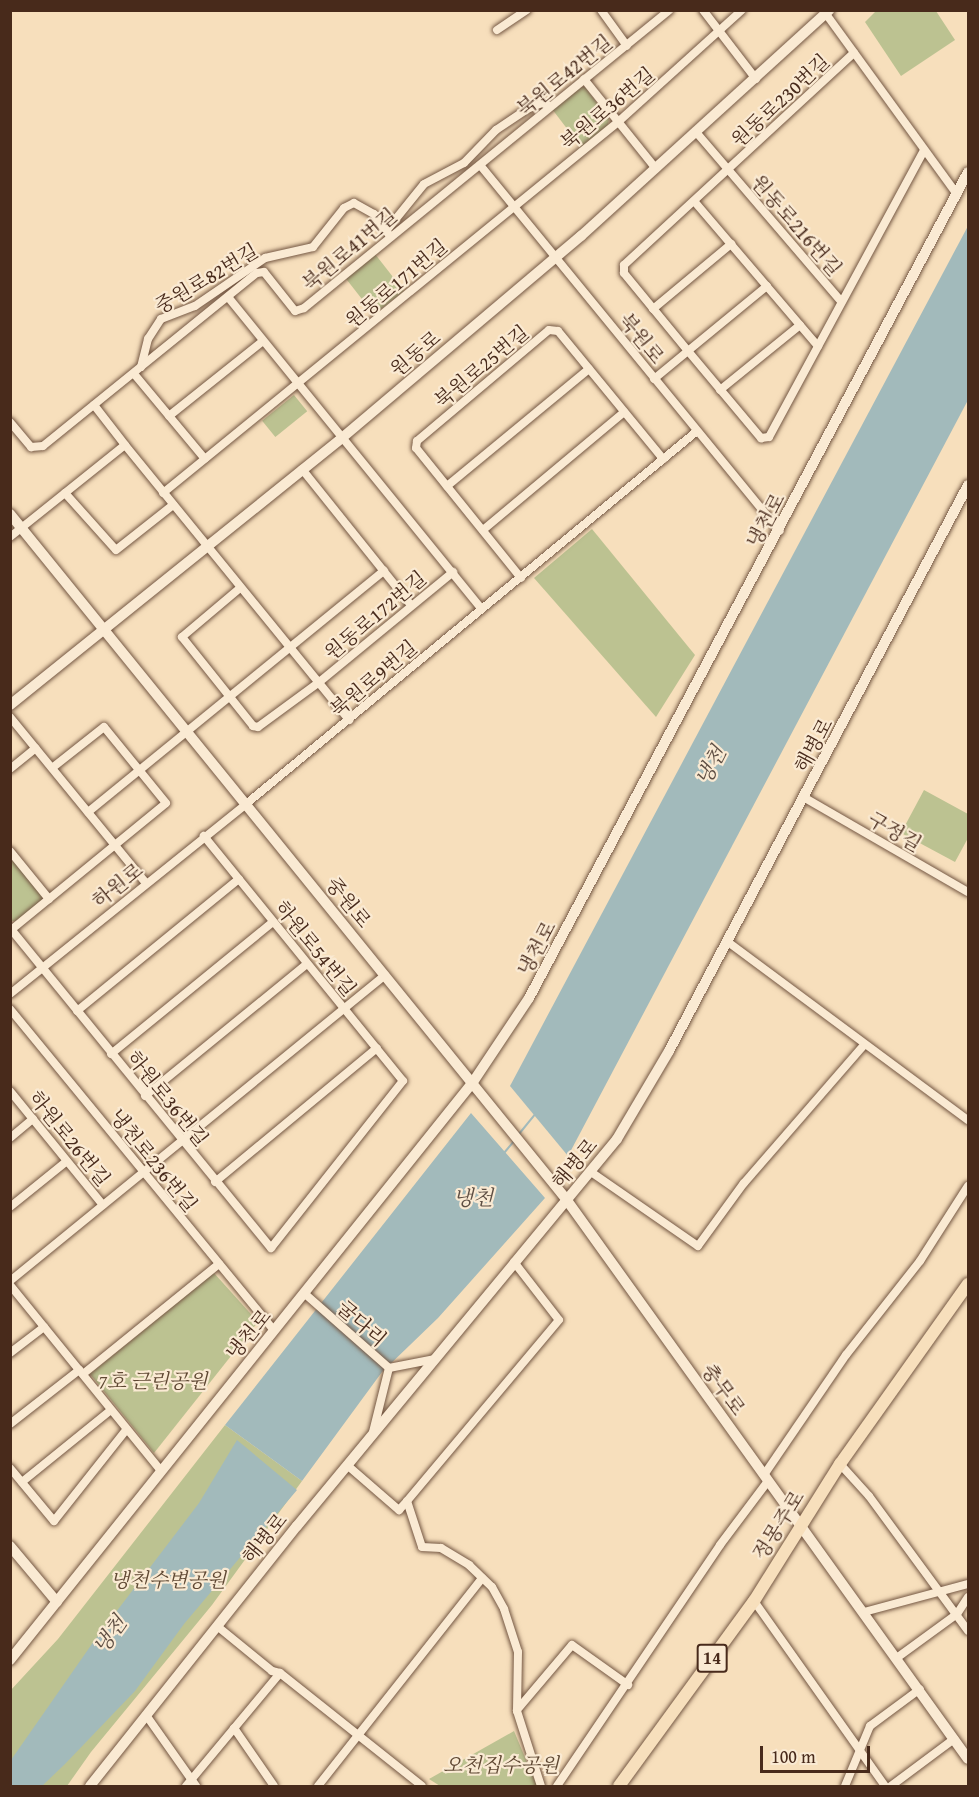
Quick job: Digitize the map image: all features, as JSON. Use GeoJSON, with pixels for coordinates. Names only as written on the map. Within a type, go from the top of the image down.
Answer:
{"type":"FeatureCollection","features":[{"type":"Feature","properties":{"kind":"main road","name":"정몽주로"},"geometry":{"type":"LineString","coordinates":[[620,1786],[754,1600],[840,1464],[968,1287]]}},
{"type":"Feature","properties":{"kind":"street"},"geometry":{"type":"LineString","coordinates":[[497,30],[526,10]]}},
{"type":"Feature","properties":{"kind":"street"},"geometry":{"type":"LineString","coordinates":[[601,10],[627,46]]}},
{"type":"Feature","properties":{"kind":"street","name":"북원로42번길"},"geometry":{"type":"LineString","coordinates":[[480,165],[669,10]]}},
{"type":"Feature","properties":{"kind":"street"},"geometry":{"type":"LineString","coordinates":[[703,10],[756,79]]}},
{"type":"Feature","properties":{"kind":"street","name":"북원로36번길"},"geometry":{"type":"LineString","coordinates":[[514,207],[618,122],[742,10]]}},
{"type":"Feature","properties":{"kind":"street","name":"원동로230번길"},"geometry":{"type":"LineString","coordinates":[[827,12],[854,53],[957,194]]}},
{"type":"Feature","properties":{"kind":"street","name":"원동로"},"geometry":{"type":"LineString","coordinates":[[10,705],[343,437],[556,258],[756,79],[827,12]]}},
{"type":"Feature","properties":{"kind":"street","name":"원동로230번길"},"geometry":{"type":"LineString","coordinates":[[728,171],[854,53]]}},
{"type":"Feature","properties":{"kind":"street"},"geometry":{"type":"LineString","coordinates":[[584,79],[656,169]]}},
{"type":"Feature","properties":{"kind":"street"},"geometry":{"type":"LineString","coordinates":[[387,233],[424,184],[464,163],[496,130],[527,108],[542,103],[550,106]]}},
{"type":"Feature","properties":{"kind":"street","name":"원동로216번길"},"geometry":{"type":"LineString","coordinates":[[696,132],[841,301],[769,437],[761,438],[624,273],[624,265],[728,171]]}},
{"type":"Feature","properties":{"kind":"street"},"geometry":{"type":"LineString","coordinates":[[841,301],[924,150]]}},
{"type":"Feature","properties":{"kind":"street","name":"북원로"},"geometry":{"type":"LineString","coordinates":[[480,165],[780,531]]}},
{"type":"Feature","properties":{"kind":"street","name":"북원로41번길"},"geometry":{"type":"LineString","coordinates":[[10,422],[37,449],[135,375],[141,367],[260,271],[299,310],[387,233],[480,165]]}},
{"type":"Feature","properties":{"kind":"street","name":"냉천로"},"geometry":{"type":"LineString","coordinates":[[10,1660],[473,1082],[521,1012],[780,531],[969,172]]}},
{"type":"Feature","properties":{"kind":"street"},"geometry":{"type":"LineString","coordinates":[[694,201],[818,346]]}},
{"type":"Feature","properties":{"kind":"street","name":"중원로82번길"},"geometry":{"type":"LineString","coordinates":[[141,367],[148,339],[161,320],[195,306],[265,258],[313,247],[344,208],[354,202],[366,208],[387,233]]}},
{"type":"Feature","properties":{"kind":"street","name":"원동로171번길"},"geometry":{"type":"LineString","coordinates":[[163,493],[514,207]]}},
{"type":"Feature","properties":{"kind":"street"},"geometry":{"type":"LineString","coordinates":[[653,309],[731,244]]}},
{"type":"Feature","properties":{"kind":"street"},"geometry":{"type":"LineString","coordinates":[[654,379],[767,286]]}},
{"type":"Feature","properties":{"kind":"street"},"geometry":{"type":"LineString","coordinates":[[228,297],[343,437]]}},
{"type":"Feature","properties":{"kind":"street"},"geometry":{"type":"LineString","coordinates":[[720,390],[800,325]]}},
{"type":"Feature","properties":{"kind":"street","name":"북원로25번길"},"geometry":{"type":"LineString","coordinates":[[447,486],[416,448],[417,441],[549,330],[558,331],[663,459]]}},
{"type":"Feature","properties":{"kind":"street"},"geometry":{"type":"LineString","coordinates":[[169,416],[263,341]]}},
{"type":"Feature","properties":{"kind":"street"},"geometry":{"type":"LineString","coordinates":[[521,578],[447,486],[589,369]]}},
{"type":"Feature","properties":{"kind":"street"},"geometry":{"type":"LineString","coordinates":[[135,375],[205,459]]}},
{"type":"Feature","properties":{"kind":"street"},"geometry":{"type":"LineString","coordinates":[[94,405],[207,548],[349,720]]}},
{"type":"Feature","properties":{"kind":"street"},"geometry":{"type":"LineString","coordinates":[[483,530],[624,412]]}},
{"type":"Feature","properties":{"kind":"street","name":"북원로9번길"},"geometry":{"type":"LineString","coordinates":[[246,804],[697,431]]}},
{"type":"Feature","properties":{"kind":"street","name":"원동로172번길"},"geometry":{"type":"LineString","coordinates":[[343,437],[482,609]]}},
{"type":"Feature","properties":{"kind":"street"},"geometry":{"type":"LineString","coordinates":[[10,537],[124,445]]}},
{"type":"Feature","properties":{"kind":"street"},"geometry":{"type":"LineString","coordinates":[[302,469],[411,605]]}},
{"type":"Feature","properties":{"kind":"street","name":"해병로"},"geometry":{"type":"LineString","coordinates":[[90,1786],[347,1465],[617,1139],[728,942],[969,485]]}},
{"type":"Feature","properties":{"kind":"street"},"geometry":{"type":"LineString","coordinates":[[65,492],[116,550],[173,505]]}},
{"type":"Feature","properties":{"kind":"street","name":"중원로"},"geometry":{"type":"LineString","coordinates":[[10,514],[555,1185]]}},
{"type":"Feature","properties":{"kind":"street"},"geometry":{"type":"LineString","coordinates":[[88,812],[384,571]]}},
{"type":"Feature","properties":{"kind":"street","name":"원동로172번길"},"geometry":{"type":"LineString","coordinates":[[229,698],[258,727],[318,683],[453,572]]}},
{"type":"Feature","properties":{"kind":"street"},"geometry":{"type":"LineString","coordinates":[[229,698],[182,637],[240,588]]}},
{"type":"Feature","properties":{"kind":"street"},"geometry":{"type":"LineString","coordinates":[[10,717],[146,883]]}},
{"type":"Feature","properties":{"kind":"street"},"geometry":{"type":"LineString","coordinates":[[11,929],[166,803],[104,727],[52,768]]}},
{"type":"Feature","properties":{"kind":"street"},"geometry":{"type":"LineString","coordinates":[[10,769],[36,748]]}},
{"type":"Feature","properties":{"kind":"street","name":"구정길"},"geometry":{"type":"LineString","coordinates":[[805,798],[969,892]]}},
{"type":"Feature","properties":{"kind":"street","name":"하원로"},"geometry":{"type":"LineString","coordinates":[[10,994],[246,804]]}},
{"type":"Feature","properties":{"kind":"street","name":"하원로54번길"},"geometry":{"type":"LineString","coordinates":[[204,836],[404,1081],[270,1248]]}},
{"type":"Feature","properties":{"kind":"street"},"geometry":{"type":"LineString","coordinates":[[10,851],[49,899]]}},
{"type":"Feature","properties":{"kind":"street"},"geometry":{"type":"LineString","coordinates":[[77,1011],[239,879]]}},
{"type":"Feature","properties":{"kind":"street"},"geometry":{"type":"LineString","coordinates":[[111,1054],[273,922]]}},
{"type":"Feature","properties":{"kind":"street","name":"하원로36번길"},"geometry":{"type":"LineString","coordinates":[[11,929],[270,1248]]}},
{"type":"Feature","properties":{"kind":"street"},"geometry":{"type":"LineString","coordinates":[[728,942],[864,1045],[969,1120]]}},
{"type":"Feature","properties":{"kind":"street"},"geometry":{"type":"LineString","coordinates":[[145,1096],[307,964]]}},
{"type":"Feature","properties":{"kind":"street"},"geometry":{"type":"LineString","coordinates":[[10,1281],[385,975]]}},
{"type":"Feature","properties":{"kind":"street","name":"냉천로236번길"},"geometry":{"type":"LineString","coordinates":[[10,1009],[274,1330]]}},
{"type":"Feature","properties":{"kind":"street"},"geometry":{"type":"LineString","coordinates":[[591,1172],[698,1246],[744,1184],[864,1045]]}},
{"type":"Feature","properties":{"kind":"street"},"geometry":{"type":"LineString","coordinates":[[215,1182],[376,1048]]}},
{"type":"Feature","properties":{"kind":"street","name":"하원로26번길"},"geometry":{"type":"LineString","coordinates":[[10,1091],[103,1205]]}},
{"type":"Feature","properties":{"kind":"street"},"geometry":{"type":"LineString","coordinates":[[10,1138],[33,1119]]}},
{"type":"Feature","properties":{"kind":"street"},"geometry":{"type":"LineString","coordinates":[[10,1207],[67,1161]]}},
{"type":"Feature","properties":{"kind":"street","name":"충무로"},"geometry":{"type":"LineString","coordinates":[[555,1185],[898,1657],[969,1759]]}},
{"type":"Feature","properties":{"kind":"street"},"geometry":{"type":"LineString","coordinates":[[557,1786],[766,1478],[846,1354],[920,1261],[969,1186]]}},
{"type":"Feature","properties":{"kind":"street"},"geometry":{"type":"LineString","coordinates":[[347,1465],[399,1510],[559,1320],[514,1262]]}},
{"type":"Feature","properties":{"kind":"street"},"geometry":{"type":"LineString","coordinates":[[10,1424],[81,1372],[219,1264]]}},
{"type":"Feature","properties":{"kind":"street"},"geometry":{"type":"LineString","coordinates":[[10,1286],[161,1472]]}},
{"type":"Feature","properties":{"kind":"street","name":"굴다리"},"geometry":{"type":"LineString","coordinates":[[304,1293],[388,1368]]}},
{"type":"Feature","properties":{"kind":"street"},"geometry":{"type":"LineString","coordinates":[[10,1353],[44,1327]]}},
{"type":"Feature","properties":{"kind":"street"},"geometry":{"type":"LineString","coordinates":[[373,1434],[388,1368],[435,1359]]}},
{"type":"Feature","properties":{"kind":"street"},"geometry":{"type":"LineString","coordinates":[[22,1482],[111,1410]]}},
{"type":"Feature","properties":{"kind":"street"},"geometry":{"type":"LineString","coordinates":[[10,1468],[54,1521],[127,1429]]}},
{"type":"Feature","properties":{"kind":"street"},"geometry":{"type":"LineString","coordinates":[[840,1464],[869,1496],[969,1631]]}},
{"type":"Feature","properties":{"kind":"street"},"geometry":{"type":"LineString","coordinates":[[407,1501],[422,1547],[441,1548],[492,1587],[513,1629],[519,1668],[517,1711],[542,1786]]}},
{"type":"Feature","properties":{"kind":"street"},"geometry":{"type":"LineString","coordinates":[[10,1546],[57,1602]]}},
{"type":"Feature","properties":{"kind":"street"},"geometry":{"type":"LineString","coordinates":[[318,1786],[482,1578]]}},
{"type":"Feature","properties":{"kind":"street"},"geometry":{"type":"LineString","coordinates":[[864,1612],[969,1584]]}},
{"type":"Feature","properties":{"kind":"street"},"geometry":{"type":"LineString","coordinates":[[898,1657],[957,1614],[969,1597]]}},
{"type":"Feature","properties":{"kind":"street"},"geometry":{"type":"LineString","coordinates":[[754,1600],[885,1786]]}},
{"type":"Feature","properties":{"kind":"street"},"geometry":{"type":"LineString","coordinates":[[217,1626],[422,1786]]}},
{"type":"Feature","properties":{"kind":"street"},"geometry":{"type":"LineString","coordinates":[[517,1711],[572,1645],[627,1685]]}},
{"type":"Feature","properties":{"kind":"street"},"geometry":{"type":"LineString","coordinates":[[146,1715],[191,1784],[280,1673]]}},
{"type":"Feature","properties":{"kind":"street"},"geometry":{"type":"LineString","coordinates":[[845,1786],[870,1726],[920,1689]]}},
{"type":"Feature","properties":{"kind":"street"},"geometry":{"type":"LineString","coordinates":[[234,1728],[274,1786]]}},
{"type":"Feature","properties":{"kind":"street"},"geometry":{"type":"LineString","coordinates":[[891,1786],[954,1739]]}},
{"type":"Feature","properties":{"kind":"green space"},"geometry":{"type":"Polygon","coordinates":[[[876,11],[936,11],[955,40],[901,76],[865,22],[876,11]]]}},
{"type":"Feature","properties":{"kind":"green space"},"geometry":{"type":"Polygon","coordinates":[[[580,87],[585,87],[609,119],[608,125],[581,147],[552,109],[580,87]]]}},
{"type":"Feature","properties":{"kind":"green space"},"geometry":{"type":"Polygon","coordinates":[[[375,254],[404,291],[374,314],[345,277],[375,254]]]}},
{"type":"Feature","properties":{"kind":"green space"},"geometry":{"type":"Polygon","coordinates":[[[294,395],[307,411],[275,437],[262,421],[294,395]]]}},
{"type":"Feature","properties":{"kind":"green space"},"geometry":{"type":"Polygon","coordinates":[[[592,529],[695,655],[656,717],[534,578],[592,529]]]}},
{"type":"Feature","properties":{"kind":"green space"},"geometry":{"type":"Polygon","coordinates":[[[924,790],[968,814],[968,838],[955,862],[901,833],[924,790]]]}},
{"type":"Feature","properties":{"kind":"green space"},"geometry":{"type":"Polygon","coordinates":[[[10,854],[46,897],[16,921],[11,921],[10,854]]]}},
{"type":"Feature","properties":{"kind":"green space","name":"7호 근린공원"},"geometry":{"type":"Polygon","coordinates":[[[214,1273],[258,1322],[154,1453],[90,1374],[214,1273]]]}},
{"type":"Feature","properties":{"kind":"green space","name":"냉천수변공원"},"geometry":{"type":"Polygon","coordinates":[[[225,1425],[302,1481],[212,1605],[91,1752],[67,1786],[11,1786],[10,1691],[58,1639],[225,1425]]]}},
{"type":"Feature","properties":{"kind":"green space","name":"오천집수공원"},"geometry":{"type":"Polygon","coordinates":[[[514,1731],[537,1786],[440,1786],[429,1779],[514,1731]]]}},
{"type":"Feature","properties":{"kind":"water"},"geometry":{"type":"Polygon","coordinates":[[[968,226],[968,400],[568,1156],[510,1086],[968,226]]]}},
{"type":"Feature","properties":{"kind":"water","name":"냉천"},"geometry":{"type":"Polygon","coordinates":[[[471,1113],[545,1198],[438,1318],[382,1372],[302,1481],[225,1425],[471,1113]]]}},
{"type":"Feature","properties":{"kind":"water","name":"냉천수변공원"},"geometry":{"type":"Polygon","coordinates":[[[237,1440],[297,1490],[184,1624],[135,1691],[65,1764],[42,1786],[11,1786],[11,1760],[94,1641],[199,1503],[237,1440]]]}},
{"type":"Feature","properties":{"kind":"waterway","name":"냉천"},"geometry":{"type":"LineString","coordinates":[[519,1134],[536,1113]]}},
{"type":"Feature","properties":{"kind":"waterway","name":"냉천"},"geometry":{"type":"LineString","coordinates":[[504,1153],[514,1141]]}}]}
